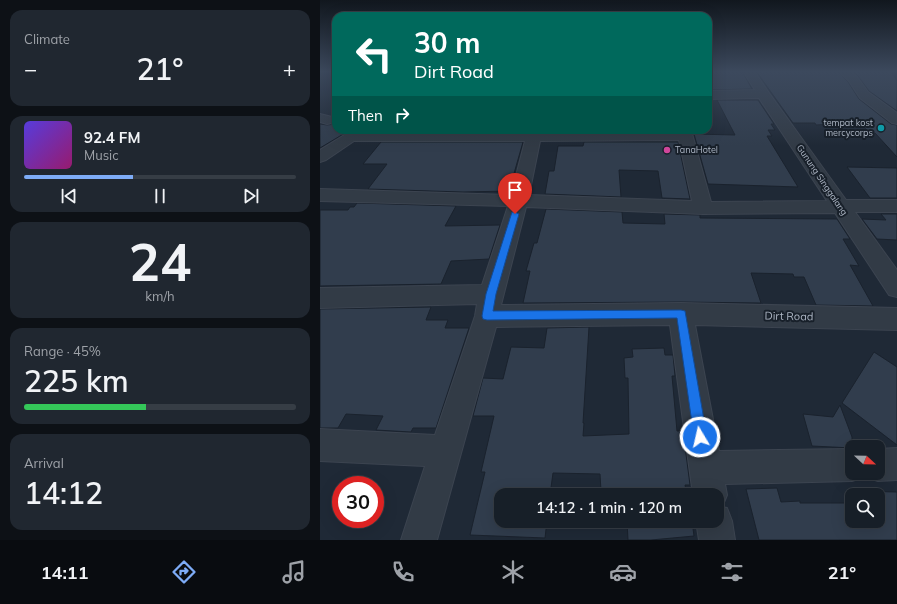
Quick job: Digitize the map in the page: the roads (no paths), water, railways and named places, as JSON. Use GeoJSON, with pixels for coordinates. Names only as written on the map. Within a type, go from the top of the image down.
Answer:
{"type":"FeatureCollection","features":[{"type":"Feature","properties":{"kind":"street","name":"Gunung Singgalang"},"geometry":{"type":"LineString","coordinates":[[764,96],[897,288]]}},
{"type":"Feature","properties":{"kind":"street"},"geometry":{"type":"LineString","coordinates":[[866,96],[897,120]]}},
{"type":"Feature","properties":{"kind":"street"},"geometry":{"type":"LineString","coordinates":[[321,155],[351,137],[488,134]]}},
{"type":"Feature","properties":{"kind":"street"},"geometry":{"type":"LineString","coordinates":[[418,540],[444,451],[470,375],[519,201],[534,134]]}},
{"type":"Feature","properties":{"kind":"street"},"geometry":{"type":"LineString","coordinates":[[684,134],[703,208]]}},
{"type":"Feature","properties":{"kind":"street"},"geometry":{"type":"LineString","coordinates":[[320,195],[390,196],[703,208],[897,206]]}},
{"type":"Feature","properties":{"kind":"street","name":"Dirt Road"},"geometry":{"type":"LineString","coordinates":[[320,298],[681,314],[897,319]]}},
{"type":"Feature","properties":{"kind":"street"},"geometry":{"type":"LineString","coordinates":[[681,314],[707,481],[845,466]]}},
{"type":"Feature","properties":{"kind":"street"},"geometry":{"type":"LineString","coordinates":[[320,445],[444,451]]}},
{"type":"Feature","properties":{"kind":"street"},"geometry":{"type":"LineString","coordinates":[[885,465],[897,464]]}},
{"type":"Feature","properties":{"kind":"street"},"geometry":{"type":"LineString","coordinates":[[715,528],[717,540]]}},
{"type":"Feature","properties":{"kind":"place","name":"tempat kost mercycorps"},"geometry":{"type":"Point","coordinates":[881,128]}},
{"type":"Feature","properties":{"kind":"place","name":"TanaHotel"},"geometry":{"type":"Point","coordinates":[667,150]}}]}
